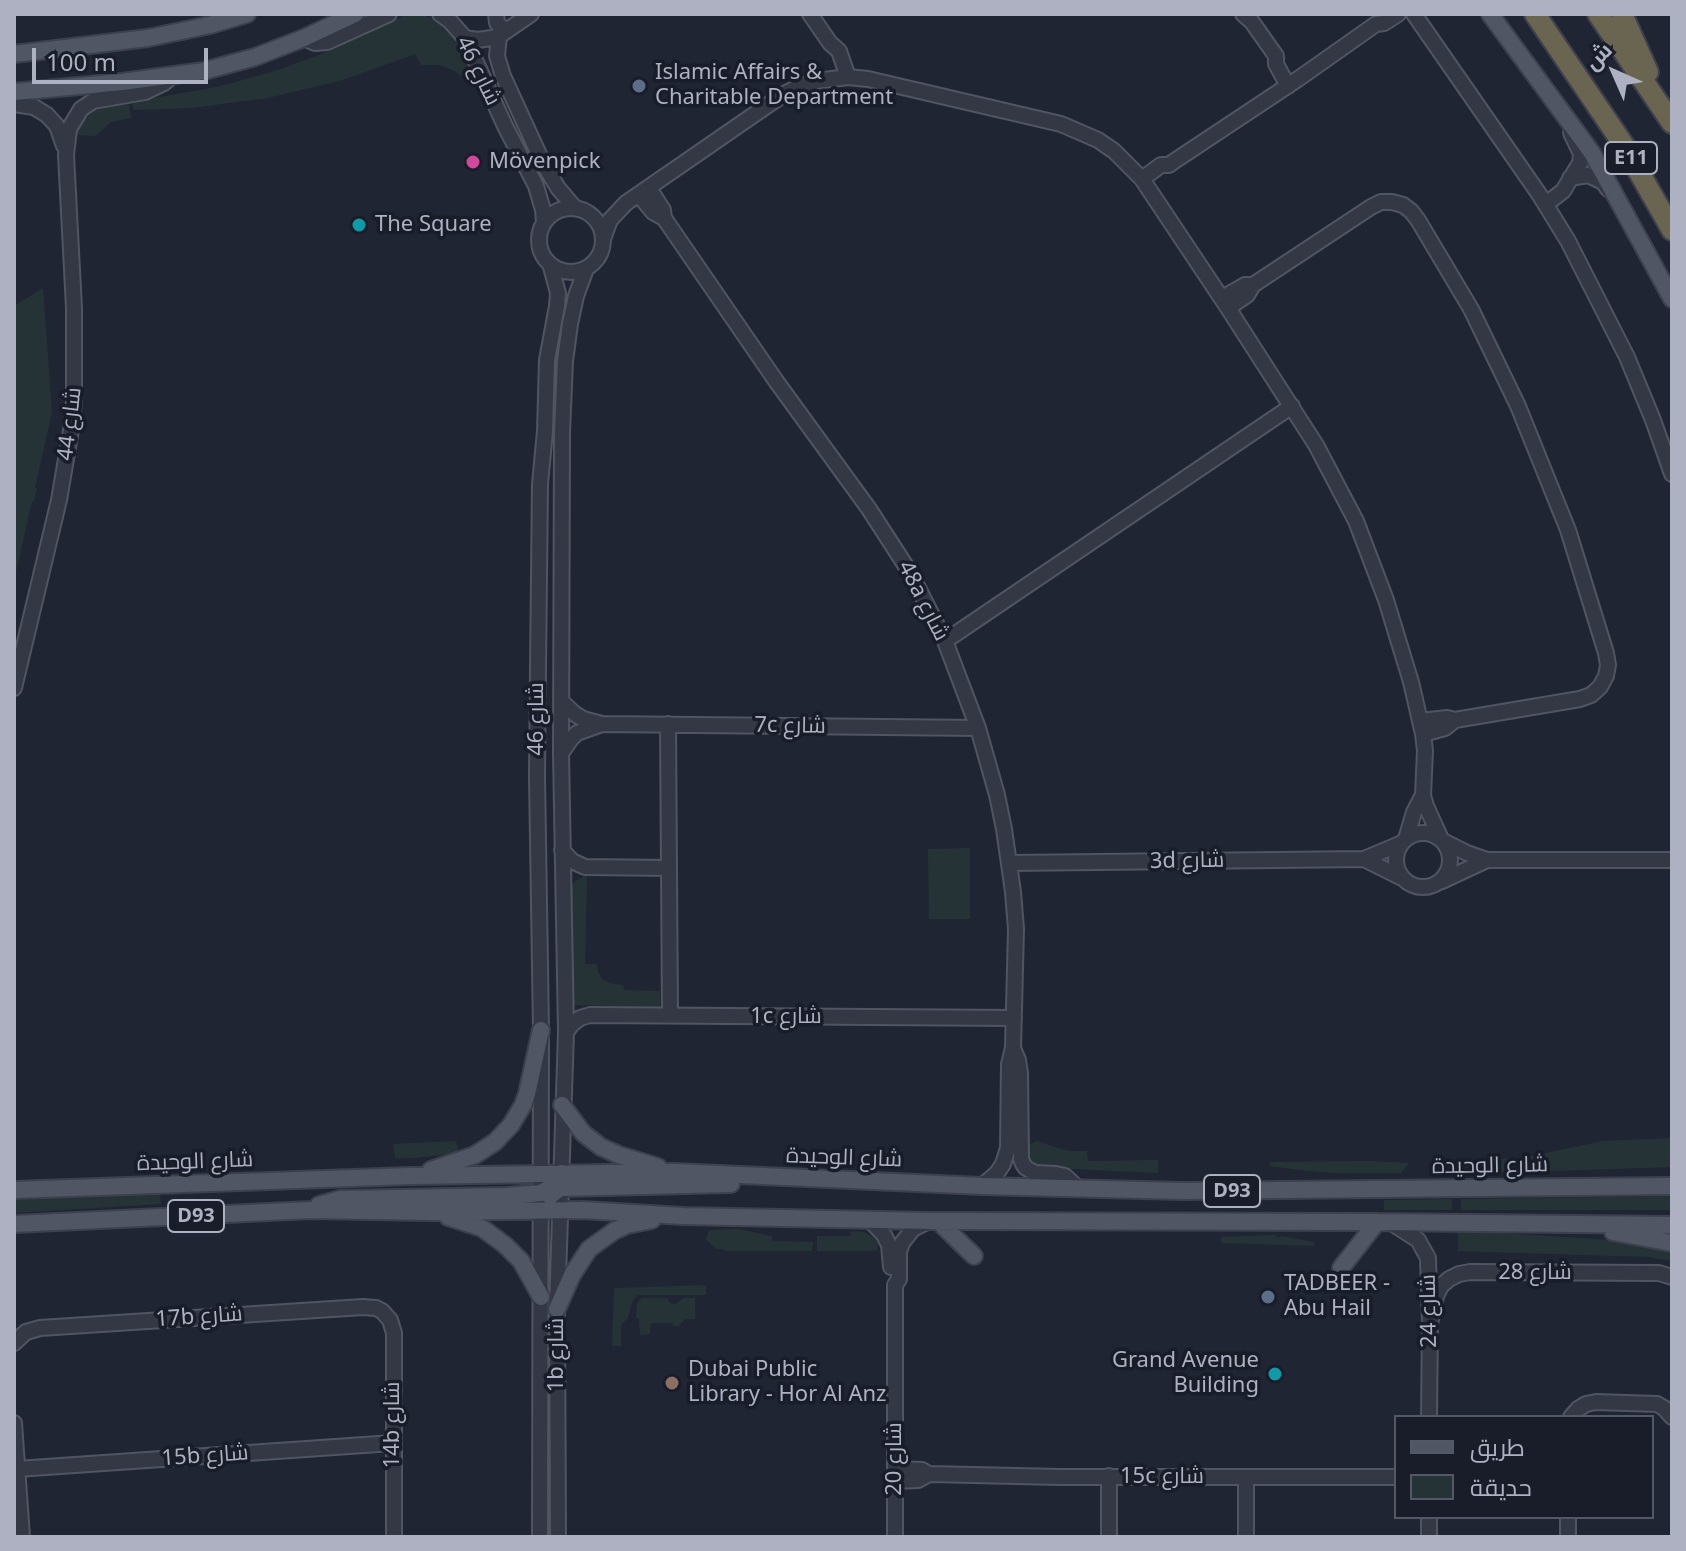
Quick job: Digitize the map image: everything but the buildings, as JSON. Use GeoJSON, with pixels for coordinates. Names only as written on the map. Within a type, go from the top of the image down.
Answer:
{"type":"FeatureCollection","features":[{"type":"Feature","properties":{"kind":"highway"},"geometry":{"type":"LineString","coordinates":[[1524,14],[1564,56]]}},
{"type":"Feature","properties":{"kind":"highway","name":"E11"},"geometry":{"type":"LineString","coordinates":[[1535,14],[1623,144],[1672,230]]}},
{"type":"Feature","properties":{"kind":"highway","name":"E11"},"geometry":{"type":"LineString","coordinates":[[1598,14],[1669,118]]}},
{"type":"Feature","properties":{"kind":"highway"},"geometry":{"type":"LineString","coordinates":[[1622,14],[1669,118]]}},
{"type":"Feature","properties":{"kind":"main road"},"geometry":{"type":"LineString","coordinates":[[14,54],[148,38],[247,14]]}},
{"type":"Feature","properties":{"kind":"main road"},"geometry":{"type":"LineString","coordinates":[[14,92],[204,71],[255,57],[355,14]]}},
{"type":"Feature","properties":{"kind":"main road"},"geometry":{"type":"LineString","coordinates":[[1490,14],[1564,113],[1604,173],[1672,299]]}},
{"type":"Feature","properties":{"kind":"main road"},"geometry":{"type":"LineString","coordinates":[[410,1176],[475,1155],[502,1136],[523,1105],[531,1083],[541,1030]]}},
{"type":"Feature","properties":{"kind":"main road"},"geometry":{"type":"LineString","coordinates":[[562,1105],[583,1133],[601,1147],[675,1172]]}},
{"type":"Feature","properties":{"kind":"main road","name":"شارع الوحيدة"},"geometry":{"type":"LineString","coordinates":[[14,1190],[541,1173],[560,1180],[675,1172],[982,1186],[1183,1191],[1667,1185]]}},
{"type":"Feature","properties":{"kind":"main road"},"geometry":{"type":"LineString","coordinates":[[311,1210],[341,1199],[507,1196],[541,1202],[549,1197],[560,1180],[736,1184],[754,1176]]}},
{"type":"Feature","properties":{"kind":"main road","name":"D93"},"geometry":{"type":"LineString","coordinates":[[14,1224],[311,1210],[431,1212],[541,1202],[560,1212],[583,1210],[683,1216],[934,1221],[1672,1225]]}},
{"type":"Feature","properties":{"kind":"main road"},"geometry":{"type":"LineString","coordinates":[[431,1212],[468,1222],[494,1236],[521,1261],[541,1297]]}},
{"type":"Feature","properties":{"kind":"main road"},"geometry":{"type":"LineString","coordinates":[[557,1309],[579,1261],[601,1239],[627,1225],[683,1216]]}},
{"type":"Feature","properties":{"kind":"main road"},"geometry":{"type":"LineString","coordinates":[[934,1221],[974,1256]]}},
{"type":"Feature","properties":{"kind":"main road"},"geometry":{"type":"LineString","coordinates":[[1341,1268],[1384,1222]]}},
{"type":"Feature","properties":{"kind":"main road"},"geometry":{"type":"LineString","coordinates":[[1581,1225],[1672,1243]]}},
{"type":"Feature","properties":{"kind":"street"},"geometry":{"type":"LineString","coordinates":[[304,38],[315,43],[327,42],[389,14]]}},
{"type":"Feature","properties":{"kind":"street","name":"شارع 46"},"geometry":{"type":"LineString","coordinates":[[440,14],[465,38],[536,186],[544,222]]}},
{"type":"Feature","properties":{"kind":"street"},"geometry":{"type":"LineString","coordinates":[[496,14],[497,23],[504,33]]}},
{"type":"Feature","properties":{"kind":"street"},"geometry":{"type":"LineString","coordinates":[[465,38],[485,40],[504,33],[531,14]]}},
{"type":"Feature","properties":{"kind":"street"},"geometry":{"type":"LineString","coordinates":[[810,14],[830,43],[842,77]]}},
{"type":"Feature","properties":{"kind":"street"},"geometry":{"type":"LineString","coordinates":[[1243,14],[1276,56],[1276,64],[1293,82]]}},
{"type":"Feature","properties":{"kind":"street"},"geometry":{"type":"LineString","coordinates":[[1145,184],[1161,165],[1169,165],[1293,82],[1378,19],[1384,23],[1398,14]]}},
{"type":"Feature","properties":{"kind":"street"},"geometry":{"type":"LineString","coordinates":[[1414,14],[1542,199],[1582,267],[1627,357],[1672,474]]}},
{"type":"Feature","properties":{"kind":"street","name":"شارع 46"},"geometry":{"type":"LineString","coordinates":[[504,33],[497,56],[503,76],[546,169],[558,188],[580,210]]}},
{"type":"Feature","properties":{"kind":"street","name":"شارع 44"},"geometry":{"type":"LineString","coordinates":[[14,688],[59,500],[73,416],[75,323],[66,155],[68,137],[72,122],[86,105],[100,99],[145,92],[173,76]]}},
{"type":"Feature","properties":{"kind":"street"},"geometry":{"type":"LineString","coordinates":[[621,207],[561,209],[549,216],[538,241],[544,260],[551,267],[568,273],[586,269],[599,257],[610,220],[621,207],[784,94],[816,81],[842,77],[868,79],[1071,128],[1114,151],[1145,184],[1292,406],[1337,483],[1372,560],[1399,641],[1422,728],[1425,751],[1423,795],[1430,818],[1451,857],[1450,866],[1441,881]]}},
{"type":"Feature","properties":{"kind":"street","name":"شارع 44"},"geometry":{"type":"LineString","coordinates":[[14,104],[34,107],[47,115],[57,126],[66,155]]}},
{"type":"Feature","properties":{"kind":"street"},"geometry":{"type":"LineString","coordinates":[[1564,113],[1581,154],[1577,171],[1568,181]]}},
{"type":"Feature","properties":{"kind":"street"},"geometry":{"type":"LineString","coordinates":[[1542,199],[1558,184],[1588,175],[1603,182],[1626,214]]}},
{"type":"Feature","properties":{"kind":"street","name":"48a شارع"},"geometry":{"type":"LineString","coordinates":[[644,191],[656,215],[664,218],[891,541],[945,641],[978,728],[997,795],[1016,929],[1008,1148],[997,1173],[982,1186]]}},
{"type":"Feature","properties":{"kind":"street"},"geometry":{"type":"LineString","coordinates":[[1225,303],[1247,295],[1253,285],[1371,207],[1381,202],[1403,205],[1411,211],[1477,320],[1518,406],[1568,530],[1601,640],[1602,667],[1589,689],[1566,701],[1455,720],[1447,718],[1422,728]]}},
{"type":"Feature","properties":{"kind":"street"},"geometry":{"type":"LineString","coordinates":[[580,210],[598,223],[603,239]]}},
{"type":"Feature","properties":{"kind":"street","name":"شارع 46"},"geometry":{"type":"LineString","coordinates":[[541,1173],[537,777],[539,513],[547,360],[558,293],[551,267]]}},
{"type":"Feature","properties":{"kind":"street","name":"شارع 46"},"geometry":{"type":"LineString","coordinates":[[560,1180],[566,1032],[561,753],[562,432],[565,361],[572,309],[586,269]]}},
{"type":"Feature","properties":{"kind":"street"},"geometry":{"type":"LineString","coordinates":[[945,641],[1292,406]]}},
{"type":"Feature","properties":{"kind":"street","name":"7c شارع"},"geometry":{"type":"LineString","coordinates":[[561,701],[575,714],[602,724],[978,728]]}},
{"type":"Feature","properties":{"kind":"street","name":"7c شارع"},"geometry":{"type":"LineString","coordinates":[[561,753],[577,733],[602,724]]}},
{"type":"Feature","properties":{"kind":"street"},"geometry":{"type":"LineString","coordinates":[[668,724],[670,1015]]}},
{"type":"Feature","properties":{"kind":"street"},"geometry":{"type":"LineString","coordinates":[[1423,795],[1398,851],[1397,869],[1402,878],[1417,887],[1434,886],[1487,860]]}},
{"type":"Feature","properties":{"kind":"street"},"geometry":{"type":"LineString","coordinates":[[1404,841],[1420,833],[1435,835],[1487,860],[1672,860]]}},
{"type":"Feature","properties":{"kind":"street","name":"3d شارع"},"geometry":{"type":"LineString","coordinates":[[1009,863],[1364,859],[1404,841]]}},
{"type":"Feature","properties":{"kind":"street"},"geometry":{"type":"LineString","coordinates":[[562,850],[578,865],[593,868],[669,868]]}},
{"type":"Feature","properties":{"kind":"street","name":"3d شارع"},"geometry":{"type":"LineString","coordinates":[[1364,859],[1402,878]]}},
{"type":"Feature","properties":{"kind":"street"},"geometry":{"type":"LineString","coordinates":[[562,890],[575,876],[593,868]]}},
{"type":"Feature","properties":{"kind":"street","name":"1c شارع"},"geometry":{"type":"LineString","coordinates":[[566,1032],[580,1018],[590,1015],[1014,1018]]}},
{"type":"Feature","properties":{"kind":"street","name":"48a شارع"},"geometry":{"type":"LineString","coordinates":[[1013,1048],[1020,1073],[1023,1164],[1035,1173],[1065,1176],[1079,1189]]}},
{"type":"Feature","properties":{"kind":"street","name":"1b شارع"},"geometry":{"type":"LineString","coordinates":[[540,1537],[541,1173]]}},
{"type":"Feature","properties":{"kind":"street","name":"1b شارع"},"geometry":{"type":"LineString","coordinates":[[558,1537],[560,1180]]}},
{"type":"Feature","properties":{"kind":"street","name":"شارع 20"},"geometry":{"type":"LineString","coordinates":[[869,1219],[889,1245],[895,1285],[895,1537]]}},
{"type":"Feature","properties":{"kind":"street","name":"شارع 20"},"geometry":{"type":"LineString","coordinates":[[895,1285],[899,1279],[902,1243],[913,1229],[934,1221]]}},
{"type":"Feature","properties":{"kind":"street","name":"شارع 24"},"geometry":{"type":"LineString","coordinates":[[1384,1222],[1410,1233],[1424,1248],[1428,1258],[1429,1415]]}},
{"type":"Feature","properties":{"kind":"street","name":"شارع 28"},"geometry":{"type":"LineString","coordinates":[[1430,1324],[1441,1286],[1459,1274],[1659,1273],[1672,1277]]}},
{"type":"Feature","properties":{"kind":"street","name":"17b شارع"},"geometry":{"type":"LineString","coordinates":[[14,1343],[19,1336],[33,1329],[55,1327],[363,1307],[376,1308],[387,1315]]}},
{"type":"Feature","properties":{"kind":"street","name":"14b شارع"},"geometry":{"type":"LineString","coordinates":[[387,1315],[394,1333],[394,1537]]}},
{"type":"Feature","properties":{"kind":"street"},"geometry":{"type":"LineString","coordinates":[[1573,1415],[1586,1404],[1596,1402],[1648,1402],[1671,1414]]}},
{"type":"Feature","properties":{"kind":"street"},"geometry":{"type":"LineString","coordinates":[[14,1423],[22,1537]]}},
{"type":"Feature","properties":{"kind":"street","name":"15b شارع"},"geometry":{"type":"LineString","coordinates":[[17,1469],[393,1443]]}},
{"type":"Feature","properties":{"kind":"street","name":"15c شارع"},"geometry":{"type":"LineString","coordinates":[[895,1475],[922,1470],[929,1474],[1394,1476]]}},
{"type":"Feature","properties":{"kind":"street"},"geometry":{"type":"LineString","coordinates":[[1109,1476],[1109,1537]]}},
{"type":"Feature","properties":{"kind":"street"},"geometry":{"type":"LineString","coordinates":[[1246,1477],[1246,1537]]}},
{"type":"Feature","properties":{"kind":"green space"},"geometry":{"type":"Polygon","coordinates":[[[408,14],[429,17],[454,37],[466,62],[470,83],[448,68],[421,65],[415,54],[343,80],[268,98],[191,108],[133,110],[132,102],[221,86],[275,71],[324,53],[408,14]]]}},
{"type":"Feature","properties":{"kind":"green space"},"geometry":{"type":"Polygon","coordinates":[[[129,102],[131,118],[111,122],[96,136],[75,135],[85,117],[96,109],[129,102]]]}},
{"type":"Feature","properties":{"kind":"green space"},"geometry":{"type":"Polygon","coordinates":[[[43,288],[52,412],[14,581],[14,306],[43,288]]]}},
{"type":"Feature","properties":{"kind":"green space"},"geometry":{"type":"Polygon","coordinates":[[[970,848],[970,919],[929,919],[928,849],[970,848]]]}},
{"type":"Feature","properties":{"kind":"green space"},"geometry":{"type":"Polygon","coordinates":[[[587,875],[585,964],[596,964],[602,979],[623,985],[624,990],[660,991],[660,1007],[571,1005],[568,890],[575,881],[587,875]]]}},
{"type":"Feature","properties":{"kind":"green space"},"geometry":{"type":"Polygon","coordinates":[[[1672,1138],[1672,1167],[1461,1174],[1461,1163],[1530,1156],[1603,1141],[1672,1138]]]}},
{"type":"Feature","properties":{"kind":"green space"},"geometry":{"type":"Polygon","coordinates":[[[456,1141],[459,1153],[395,1158],[393,1144],[456,1141]]]}},
{"type":"Feature","properties":{"kind":"green space"},"geometry":{"type":"Polygon","coordinates":[[[1037,1141],[1068,1151],[1087,1151],[1088,1161],[1158,1160],[1158,1173],[1033,1167],[1024,1152],[1027,1145],[1037,1141]]]}},
{"type":"Feature","properties":{"kind":"green space"},"geometry":{"type":"Polygon","coordinates":[[[1270,1162],[1409,1163],[1401,1173],[1336,1173],[1270,1166],[1270,1162]]]}},
{"type":"Feature","properties":{"kind":"green space"},"geometry":{"type":"Polygon","coordinates":[[[160,1194],[161,1204],[14,1213],[14,1199],[160,1194]]]}},
{"type":"Feature","properties":{"kind":"green space"},"geometry":{"type":"Polygon","coordinates":[[[1672,1196],[1672,1210],[1461,1210],[1461,1199],[1672,1196]]]}},
{"type":"Feature","properties":{"kind":"green space"},"geometry":{"type":"Polygon","coordinates":[[[1452,1199],[1452,1210],[1384,1210],[1384,1200],[1452,1199]]]}},
{"type":"Feature","properties":{"kind":"green space"},"geometry":{"type":"Polygon","coordinates":[[[738,1229],[772,1236],[772,1241],[813,1242],[812,1251],[725,1251],[716,1249],[706,1239],[709,1230],[738,1229]]]}},
{"type":"Feature","properties":{"kind":"green space"},"geometry":{"type":"Polygon","coordinates":[[[1458,1230],[1641,1242],[1672,1248],[1672,1261],[1648,1257],[1458,1251],[1458,1230]]]}},
{"type":"Feature","properties":{"kind":"green space"},"geometry":{"type":"Polygon","coordinates":[[[851,1231],[864,1232],[872,1237],[878,1243],[877,1250],[817,1251],[817,1236],[850,1236],[851,1231]]]}},
{"type":"Feature","properties":{"kind":"green space"},"geometry":{"type":"Polygon","coordinates":[[[1276,1235],[1277,1238],[1282,1236],[1314,1242],[1314,1246],[1221,1243],[1221,1237],[1276,1235]]]}},
{"type":"Feature","properties":{"kind":"green space"},"geometry":{"type":"Polygon","coordinates":[[[706,1285],[706,1295],[638,1295],[633,1300],[628,1318],[621,1325],[621,1346],[612,1346],[614,1288],[706,1285]]]}},
{"type":"Feature","properties":{"kind":"green space"},"geometry":{"type":"Polygon","coordinates":[[[642,1298],[667,1298],[675,1304],[684,1298],[695,1298],[695,1319],[685,1319],[679,1326],[651,1323],[650,1334],[640,1335],[639,1318],[636,1318],[637,1303],[642,1298]]]}},
{"type":"Feature","properties":{"kind":"place","name":"Islamic Affairs & Charitable Department"},"geometry":{"type":"Point","coordinates":[639,86]}},
{"type":"Feature","properties":{"kind":"place","name":"Mövenpick"},"geometry":{"type":"Point","coordinates":[473,162]}},
{"type":"Feature","properties":{"kind":"place","name":"The Square"},"geometry":{"type":"Point","coordinates":[359,225]}},
{"type":"Feature","properties":{"kind":"place","name":"TADBEER - Abu Hail"},"geometry":{"type":"Point","coordinates":[1268,1297]}},
{"type":"Feature","properties":{"kind":"place","name":"Grand Avenue Building"},"geometry":{"type":"Point","coordinates":[1275,1374]}},
{"type":"Feature","properties":{"kind":"place","name":"Dubai Public Library - Hor Al Anz"},"geometry":{"type":"Point","coordinates":[672,1383]}}]}
